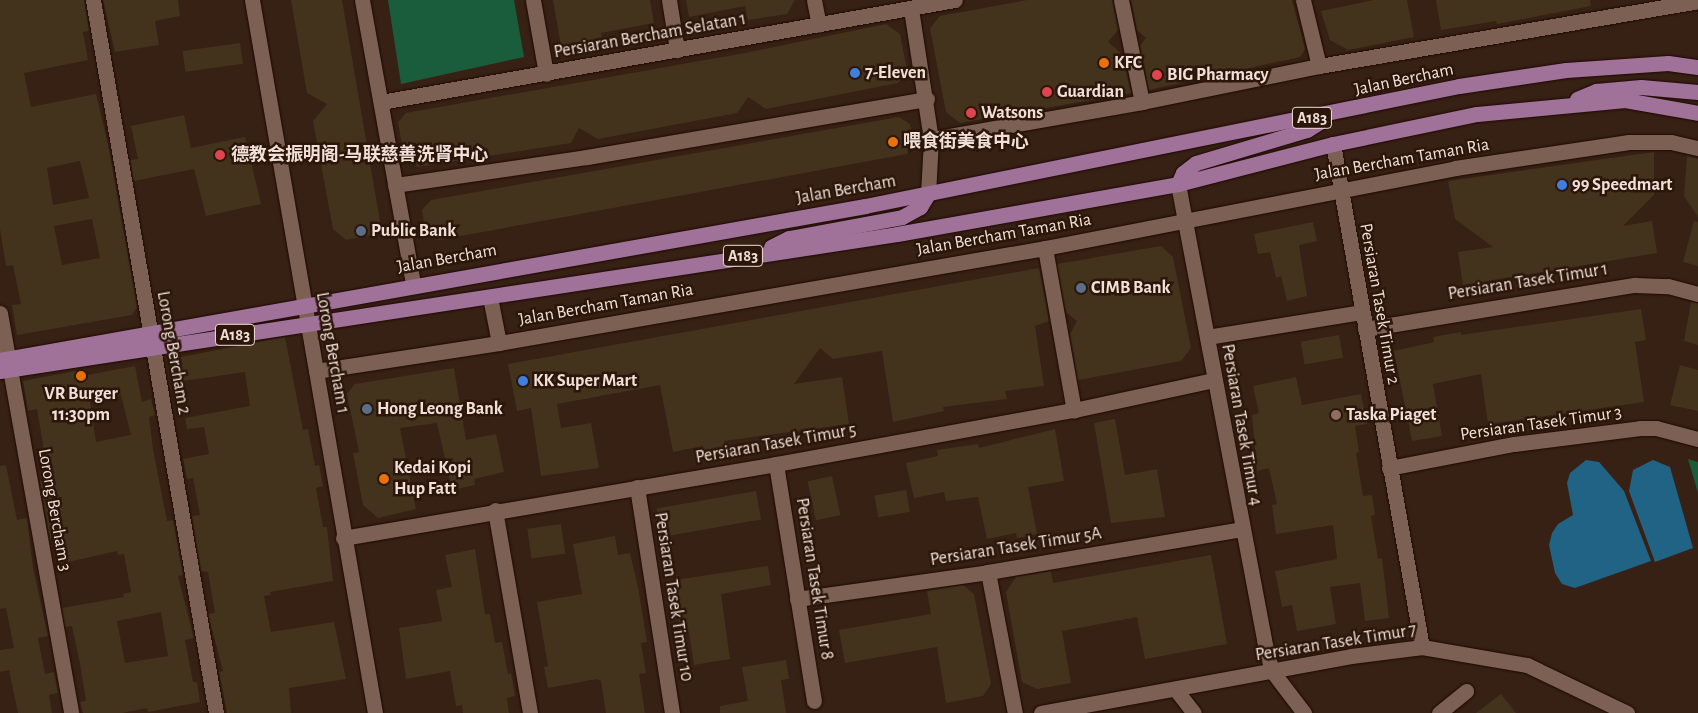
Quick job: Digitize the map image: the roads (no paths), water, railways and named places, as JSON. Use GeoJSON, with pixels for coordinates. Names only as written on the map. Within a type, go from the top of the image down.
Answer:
{"type":"FeatureCollection","features":[{"type":"Feature","properties":{"kind":"main road","name":"Jalan Bercham"},"geometry":{"type":"LineString","coordinates":[[5,364],[151,340],[413,284],[928,194],[1330,115],[1460,86],[1566,70],[1668,63],[1698,67]]}},
{"type":"Feature","properties":{"kind":"main road"},"geometry":{"type":"LineString","coordinates":[[1566,103],[1596,91],[1641,86],[1698,92]]}},
{"type":"Feature","properties":{"kind":"main road","name":"Jalan Bercham"},"geometry":{"type":"LineString","coordinates":[[151,340],[308,324],[898,234],[1178,184],[1333,144],[1477,114],[1566,103],[1625,100],[1698,114]]}},
{"type":"Feature","properties":{"kind":"main road"},"geometry":{"type":"LineString","coordinates":[[1178,184],[1183,173],[1196,164],[1307,130],[1330,115]]}},
{"type":"Feature","properties":{"kind":"main road"},"geometry":{"type":"LineString","coordinates":[[757,254],[789,238],[902,217],[920,207],[928,194]]}},
{"type":"Feature","properties":{"kind":"street","name":"Lorong Bercham 2"},"geometry":{"type":"LineString","coordinates":[[93,0],[216,713]]}},
{"type":"Feature","properties":{"kind":"street","name":"Lorong Bercham 1"},"geometry":{"type":"LineString","coordinates":[[252,0],[343,538],[375,713]]}},
{"type":"Feature","properties":{"kind":"street"},"geometry":{"type":"LineString","coordinates":[[362,0],[413,284]]}},
{"type":"Feature","properties":{"kind":"street"},"geometry":{"type":"LineString","coordinates":[[533,0],[546,74]]}},
{"type":"Feature","properties":{"kind":"street"},"geometry":{"type":"LineString","coordinates":[[669,0],[677,50]]}},
{"type":"Feature","properties":{"kind":"street"},"geometry":{"type":"LineString","coordinates":[[814,0],[819,24]]}},
{"type":"Feature","properties":{"kind":"street","name":"Persiaran Bercham Selatan 1"},"geometry":{"type":"LineString","coordinates":[[381,102],[955,0]]}},
{"type":"Feature","properties":{"kind":"street"},"geometry":{"type":"LineString","coordinates":[[1121,0],[1142,102]]}},
{"type":"Feature","properties":{"kind":"street"},"geometry":{"type":"LineString","coordinates":[[1303,0],[1320,66]]}},
{"type":"Feature","properties":{"kind":"street"},"geometry":{"type":"LineString","coordinates":[[931,139],[1142,102],[1320,66],[1508,36],[1661,2],[1698,1]]}},
{"type":"Feature","properties":{"kind":"street"},"geometry":{"type":"LineString","coordinates":[[911,9],[927,99],[931,139],[928,194]]}},
{"type":"Feature","properties":{"kind":"street"},"geometry":{"type":"LineString","coordinates":[[395,185],[587,157],[927,99]]}},
{"type":"Feature","properties":{"kind":"street","name":"Jalan Bercham Taman Ria"},"geometry":{"type":"LineString","coordinates":[[316,371],[499,343],[1045,248],[1455,168],[1629,142],[1672,142],[1698,148]]}},
{"type":"Feature","properties":{"kind":"street","name":"Persiaran Tasek Timur 2"},"geometry":{"type":"LineString","coordinates":[[1333,144],[1364,330],[1422,647]]}},
{"type":"Feature","properties":{"kind":"street","name":"Persiaran Tasek Timur 4"},"geometry":{"type":"LineString","coordinates":[[1178,184],[1241,529],[1272,671]]}},
{"type":"Feature","properties":{"kind":"street"},"geometry":{"type":"LineString","coordinates":[[1045,248],[1074,410]]}},
{"type":"Feature","properties":{"kind":"street","name":"Persiaran Tasek Timur 1"},"geometry":{"type":"LineString","coordinates":[[1364,330],[1634,285],[1668,286],[1698,294]]}},
{"type":"Feature","properties":{"kind":"street"},"geometry":{"type":"LineString","coordinates":[[490,297],[499,343]]}},
{"type":"Feature","properties":{"kind":"street"},"geometry":{"type":"LineString","coordinates":[[1207,337],[1361,312]]}},
{"type":"Feature","properties":{"kind":"street","name":"Lorong Bercham 3"},"geometry":{"type":"LineString","coordinates":[[0,313],[5,364],[71,713]]}},
{"type":"Feature","properties":{"kind":"street","name":"Persiaran Tasek Timur 5"},"geometry":{"type":"LineString","coordinates":[[343,538],[495,510],[776,464],[1074,410],[1214,380]]}},
{"type":"Feature","properties":{"kind":"street","name":"Persiaran Tasek Timur 3"},"geometry":{"type":"LineString","coordinates":[[1389,468],[1514,444],[1640,428],[1656,428],[1698,439]]}},
{"type":"Feature","properties":{"kind":"street","name":"Persiaran Tasek Timur 8"},"geometry":{"type":"LineString","coordinates":[[776,464],[814,701]]}},
{"type":"Feature","properties":{"kind":"street","name":"Persiaran Tasek Timur 10"},"geometry":{"type":"LineString","coordinates":[[637,487],[672,713]]}},
{"type":"Feature","properties":{"kind":"street"},"geometry":{"type":"LineString","coordinates":[[495,510],[530,713]]}},
{"type":"Feature","properties":{"kind":"street","name":"Persiaran Tasek Timur 5A"},"geometry":{"type":"LineString","coordinates":[[797,599],[988,572],[1241,529]]}},
{"type":"Feature","properties":{"kind":"street"},"geometry":{"type":"LineString","coordinates":[[988,572],[1015,713]]}},
{"type":"Feature","properties":{"kind":"street","name":"Persiaran Tasek Timur 7"},"geometry":{"type":"LineString","coordinates":[[1041,713],[1176,690],[1272,671],[1422,647],[1527,665],[1627,713]]}},
{"type":"Feature","properties":{"kind":"street"},"geometry":{"type":"LineString","coordinates":[[1272,671],[1304,713]]}},
{"type":"Feature","properties":{"kind":"street"},"geometry":{"type":"LineString","coordinates":[[1176,690],[1194,713]]}},
{"type":"Feature","properties":{"kind":"street"},"geometry":{"type":"LineString","coordinates":[[1439,713],[1466,691]]}},
{"type":"Feature","properties":{"kind":"water"},"geometry":{"type":"Polygon","coordinates":[[[1586,460],[1599,462],[1624,491],[1651,561],[1575,588],[1562,584],[1555,573],[1549,545],[1552,533],[1558,524],[1573,515],[1567,483],[1570,473],[1586,460]]]}},
{"type":"Feature","properties":{"kind":"water"},"geometry":{"type":"Polygon","coordinates":[[[1653,460],[1670,467],[1693,548],[1655,562],[1629,491],[1633,470],[1653,460]]]}},
{"type":"Feature","properties":{"kind":"place","name":"KFC"},"geometry":{"type":"Point","coordinates":[1104,63]}},
{"type":"Feature","properties":{"kind":"place","name":"7-Eleven"},"geometry":{"type":"Point","coordinates":[855,73]}},
{"type":"Feature","properties":{"kind":"place","name":"BIG Pharmacy"},"geometry":{"type":"Point","coordinates":[1157,75]}},
{"type":"Feature","properties":{"kind":"place","name":"Guardian"},"geometry":{"type":"Point","coordinates":[1047,92]}},
{"type":"Feature","properties":{"kind":"place","name":"Watsons"},"geometry":{"type":"Point","coordinates":[971,113]}},
{"type":"Feature","properties":{"kind":"place","name":"喂食街美食中心"},"geometry":{"type":"Point","coordinates":[893,142]}},
{"type":"Feature","properties":{"kind":"place","name":"德教会振明阁-马联慈善洗肾中心"},"geometry":{"type":"Point","coordinates":[220,155]}},
{"type":"Feature","properties":{"kind":"place","name":"99 Speedmart"},"geometry":{"type":"Point","coordinates":[1562,185]}},
{"type":"Feature","properties":{"kind":"place","name":"Public Bank"},"geometry":{"type":"Point","coordinates":[361,231]}},
{"type":"Feature","properties":{"kind":"place","name":"CIMB Bank"},"geometry":{"type":"Point","coordinates":[1081,288]}},
{"type":"Feature","properties":{"kind":"place","name":"VR Burger 11:30pm"},"geometry":{"type":"Point","coordinates":[81,376]}},
{"type":"Feature","properties":{"kind":"place","name":"KK Super Mart"},"geometry":{"type":"Point","coordinates":[523,381]}},
{"type":"Feature","properties":{"kind":"place","name":"Hong Leong Bank"},"geometry":{"type":"Point","coordinates":[367,409]}},
{"type":"Feature","properties":{"kind":"place","name":"Taska Piaget"},"geometry":{"type":"Point","coordinates":[1336,415]}},
{"type":"Feature","properties":{"kind":"place","name":"Kedai Kopi Hup Fatt"},"geometry":{"type":"Point","coordinates":[384,479]}}]}
